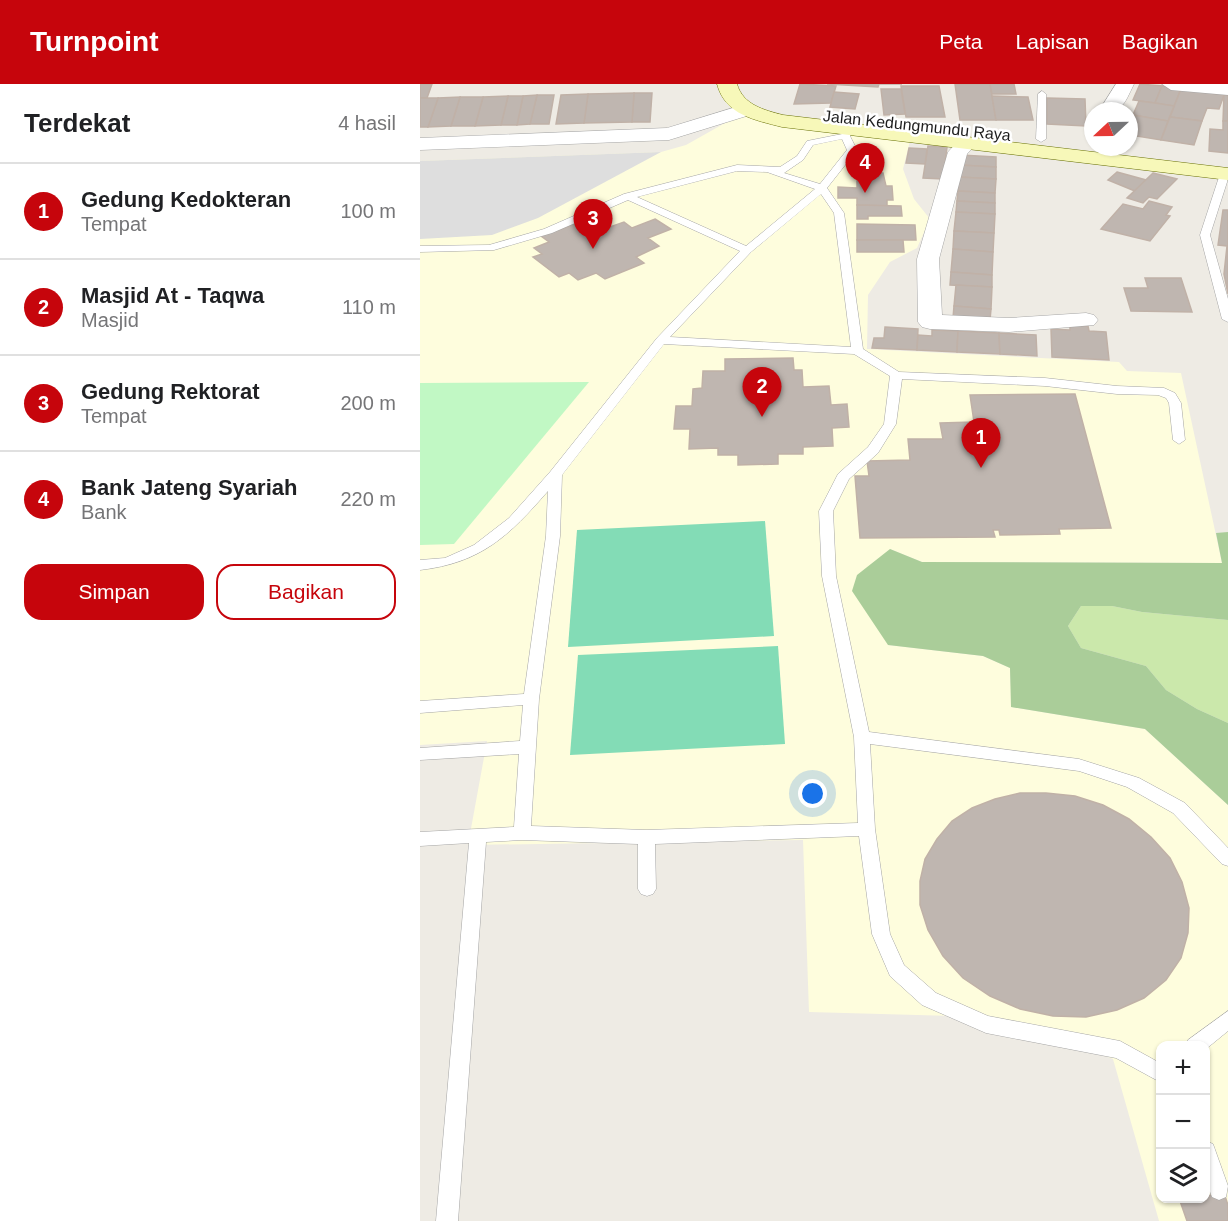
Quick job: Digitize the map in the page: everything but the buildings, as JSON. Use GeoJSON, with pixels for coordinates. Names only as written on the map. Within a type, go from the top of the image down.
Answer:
{"type":"FeatureCollection","features":[{"type":"Feature","properties":{"kind":"main road"},"geometry":{"type":"LineString","coordinates":[[727,84],[729,95],[756,102]]}},
{"type":"Feature","properties":{"kind":"main road","name":"Jalan Kedungmundu Raya"},"geometry":{"type":"LineString","coordinates":[[756,102],[782,121],[967,143],[1084,149]]}},
{"type":"Feature","properties":{"kind":"main road","name":"Jalan Kedungmundu Raya"},"geometry":{"type":"LineString","coordinates":[[849,128],[1041,139],[1084,147]]}},
{"type":"Feature","properties":{"kind":"main road","name":"Jalan Kedungmundu Raya"},"geometry":{"type":"LineString","coordinates":[[1138,155],[1227,169]]}},
{"type":"Feature","properties":{"kind":"street"},"geometry":{"type":"LineString","coordinates":[[1117,102],[1125,84]]}},
{"type":"Feature","properties":{"kind":"street"},"geometry":{"type":"LineString","coordinates":[[1171,84],[1228,89]]}},
{"type":"Feature","properties":{"kind":"street"},"geometry":{"type":"LineString","coordinates":[[420,144],[669,134],[756,102]]}},
{"type":"Feature","properties":{"kind":"street"},"geometry":{"type":"LineString","coordinates":[[967,143],[958,152],[928,259],[930,322],[1009,325],[1086,320]]}},
{"type":"Feature","properties":{"kind":"lane"},"geometry":{"type":"LineString","coordinates":[[1041,139],[1042,94]]}},
{"type":"Feature","properties":{"kind":"lane"},"geometry":{"type":"LineString","coordinates":[[420,565],[447,562],[479,548],[514,521],[555,475],[661,340],[747,250],[822,188],[852,150],[849,128],[810,143],[792,165],[770,171]]}},
{"type":"Feature","properties":{"kind":"lane"},"geometry":{"type":"LineString","coordinates":[[420,249],[462,250],[515,242],[548,231],[628,196],[737,168],[770,171],[822,188],[839,213],[857,351]]}},
{"type":"Feature","properties":{"kind":"lane"},"geometry":{"type":"LineString","coordinates":[[1227,169],[1216,196],[1205,235],[1228,319]]}},
{"type":"Feature","properties":{"kind":"lane"},"geometry":{"type":"LineString","coordinates":[[628,196],[747,250]]}},
{"type":"Feature","properties":{"kind":"lane"},"geometry":{"type":"LineString","coordinates":[[661,340],[857,351],[896,375],[1045,382],[1117,390],[1160,391],[1171,396],[1175,403],[1179,440]]}},
{"type":"Feature","properties":{"kind":"lane"},"geometry":{"type":"LineString","coordinates":[[896,375],[890,424],[873,450],[843,477],[826,510],[829,576],[862,737],[867,830],[880,934],[897,970],[929,999],[986,1024],[1120,1050],[1156,1071]]}},
{"type":"Feature","properties":{"kind":"lane"},"geometry":{"type":"LineString","coordinates":[[522,833],[526,747],[553,536],[555,475]]}},
{"type":"Feature","properties":{"kind":"lane"},"geometry":{"type":"LineString","coordinates":[[420,707],[531,699]]}},
{"type":"Feature","properties":{"kind":"lane"},"geometry":{"type":"LineString","coordinates":[[862,737],[1079,765],[1133,782],[1179,808],[1228,859]]}},
{"type":"Feature","properties":{"kind":"lane"},"geometry":{"type":"LineString","coordinates":[[420,754],[526,747]]}},
{"type":"Feature","properties":{"kind":"lane"},"geometry":{"type":"LineString","coordinates":[[420,839],[522,833],[646,837],[867,830]]}},
{"type":"Feature","properties":{"kind":"lane"},"geometry":{"type":"LineString","coordinates":[[447,1221],[478,836]]}},
{"type":"Feature","properties":{"kind":"lane"},"geometry":{"type":"LineString","coordinates":[[646,837],[647,889]]}},
{"type":"Feature","properties":{"kind":"lane"},"geometry":{"type":"LineString","coordinates":[[1201,1041],[1228,1020]]}},
{"type":"Feature","properties":{"kind":"lane"},"geometry":{"type":"LineString","coordinates":[[1210,1163],[1219,1190]]}},
{"type":"Feature","properties":{"kind":"shaded area"},"geometry":{"type":"Polygon","coordinates":[[[741,114],[911,137],[903,169],[914,199],[930,219],[917,248],[890,262],[868,295],[867,349],[1119,362],[1127,371],[1181,373],[1222,563],[922,562],[890,549],[888,645],[983,656],[1010,668],[1012,707],[1145,729],[1228,805],[1228,1221],[1159,1221],[1113,1059],[1027,1026],[953,1016],[809,1012],[803,840],[468,845],[487,741],[420,745],[420,161],[661,152],[686,145],[741,114]]]}},
{"type":"Feature","properties":{"kind":"shaded area"},"geometry":{"type":"Polygon","coordinates":[[[661,152],[538,218],[492,235],[420,239],[420,161],[661,152]]]}},
{"type":"Feature","properties":{"kind":"green space"},"geometry":{"type":"Polygon","coordinates":[[[589,382],[454,544],[420,545],[420,383],[589,382]]]}},
{"type":"Feature","properties":{"kind":"green space"},"geometry":{"type":"Polygon","coordinates":[[[765,521],[774,636],[568,647],[577,530],[765,521]]]}},
{"type":"Feature","properties":{"kind":"green space"},"geometry":{"type":"Polygon","coordinates":[[[1228,532],[1228,620],[1142,612],[1112,606],[1081,606],[1068,626],[1081,648],[1146,666],[1166,690],[1197,709],[1228,723],[1228,805],[1145,729],[1011,707],[1010,668],[983,656],[888,645],[852,591],[857,575],[890,549],[922,562],[1222,563],[1216,533],[1228,532]]]}},
{"type":"Feature","properties":{"kind":"green space"},"geometry":{"type":"Polygon","coordinates":[[[1081,606],[1112,606],[1142,612],[1228,620],[1228,723],[1197,709],[1166,690],[1146,666],[1081,648],[1068,626],[1081,606]]]}},
{"type":"Feature","properties":{"kind":"green space"},"geometry":{"type":"Polygon","coordinates":[[[778,646],[785,744],[570,755],[578,655],[778,646]]]}},
{"type":"Feature","properties":{"kind":"place","name":"Bank Jateng Syariah"},"geometry":{"type":"Point","coordinates":[865,193]}},
{"type":"Feature","properties":{"kind":"place","name":"Gedung Rektorat"},"geometry":{"type":"Point","coordinates":[593,249]}},
{"type":"Feature","properties":{"kind":"place","name":"Masjid At - Taqwa"},"geometry":{"type":"Point","coordinates":[762,417]}},
{"type":"Feature","properties":{"kind":"place","name":"Gedung Kedokteran"},"geometry":{"type":"Point","coordinates":[981,468]}}]}
